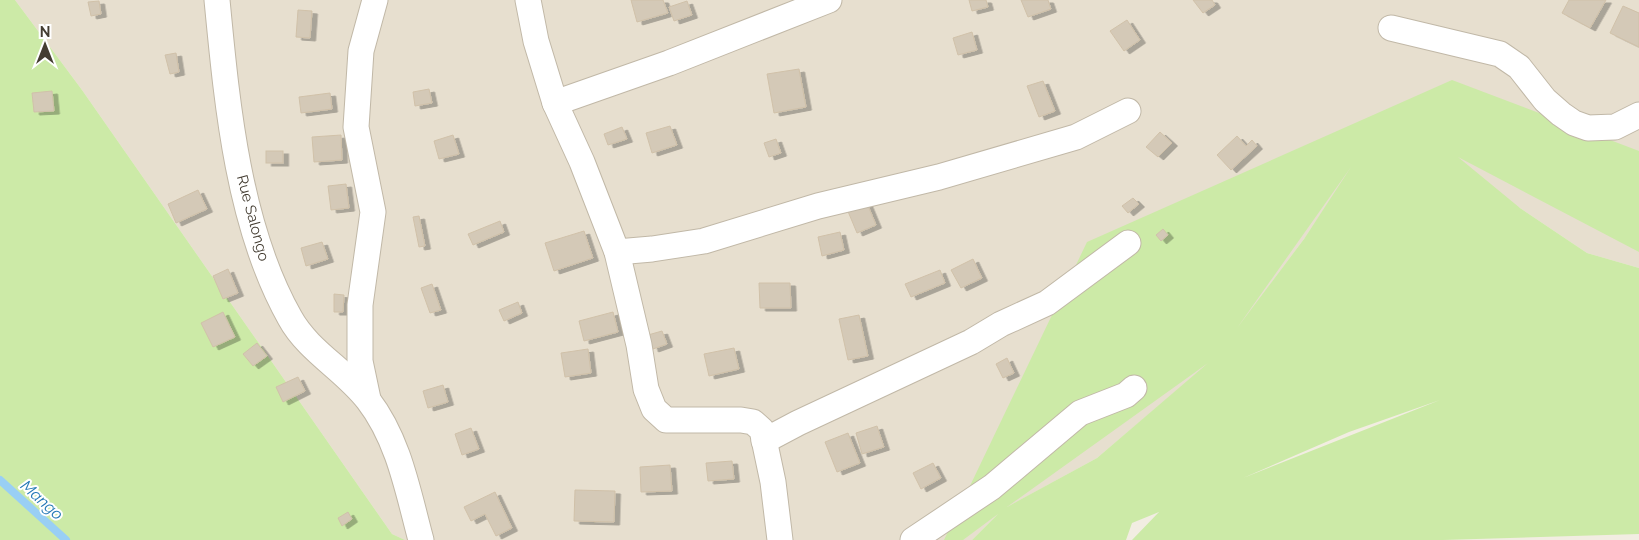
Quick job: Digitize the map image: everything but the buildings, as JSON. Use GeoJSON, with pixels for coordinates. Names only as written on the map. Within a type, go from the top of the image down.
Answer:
{"type":"FeatureCollection","features":[{"type":"Feature","properties":{"kind":"street","name":"Rue Salongo"},"geometry":{"type":"LineString","coordinates":[[217,0],[239,168],[254,234],[269,277],[291,320],[314,347],[368,400],[393,446],[422,540]]}},
{"type":"Feature","properties":{"kind":"street"},"geometry":{"type":"LineString","coordinates":[[368,400],[360,361],[360,305],[373,212],[356,127],[361,52],[375,0]]}},
{"type":"Feature","properties":{"kind":"street"},"geometry":{"type":"LineString","coordinates":[[528,0],[536,41],[555,103],[582,162],[618,252],[640,345],[646,390],[654,409],[666,420],[741,420],[753,422],[762,430],[773,482],[780,540]]}},
{"type":"Feature","properties":{"kind":"street"},"geometry":{"type":"LineString","coordinates":[[555,103],[669,63],[828,0]]}},
{"type":"Feature","properties":{"kind":"street"},"geometry":{"type":"LineString","coordinates":[[1391,28],[1500,54],[1519,67],[1545,100],[1561,114],[1574,123],[1588,128],[1615,127],[1639,115]]}},
{"type":"Feature","properties":{"kind":"street"},"geometry":{"type":"LineString","coordinates":[[618,252],[704,241],[818,206],[939,177],[1076,137],[1128,111]]}},
{"type":"Feature","properties":{"kind":"street"},"geometry":{"type":"LineString","coordinates":[[764,441],[798,423],[971,342],[1001,324],[1046,303],[1128,243]]}},
{"type":"Feature","properties":{"kind":"street"},"geometry":{"type":"LineString","coordinates":[[913,540],[992,487],[1080,413],[1126,396],[1134,388]]}},
{"type":"Feature","properties":{"kind":"shaded area"},"geometry":{"type":"Polygon","coordinates":[[[15,0],[1639,0],[1639,268],[1587,253],[1520,208],[1368,144],[1304,239],[1215,358],[1097,458],[1002,510],[972,540],[405,540],[392,534],[82,90],[15,0]]]}},
{"type":"Feature","properties":{"kind":"green space"},"geometry":{"type":"Polygon","coordinates":[[[0,0],[15,0],[82,90],[392,534],[405,540],[0,540],[0,0]]]}},
{"type":"Feature","properties":{"kind":"green space"},"geometry":{"type":"Polygon","coordinates":[[[1452,80],[1639,151],[1639,252],[1458,157],[1520,208],[1587,253],[1639,268],[1639,534],[1443,540],[1132,540],[1159,512],[1132,523],[1126,540],[972,540],[998,514],[963,540],[944,540],[1087,242],[1452,80]],[[1351,167],[1237,328],[1304,239],[1351,167]],[[1208,363],[1007,507],[1097,458],[1208,363]],[[1440,400],[1349,432],[1243,478],[1440,400]]]}},
{"type":"Feature","properties":{"kind":"waterway","name":"Mango"},"geometry":{"type":"LineString","coordinates":[[0,480],[66,540]]}}]}
